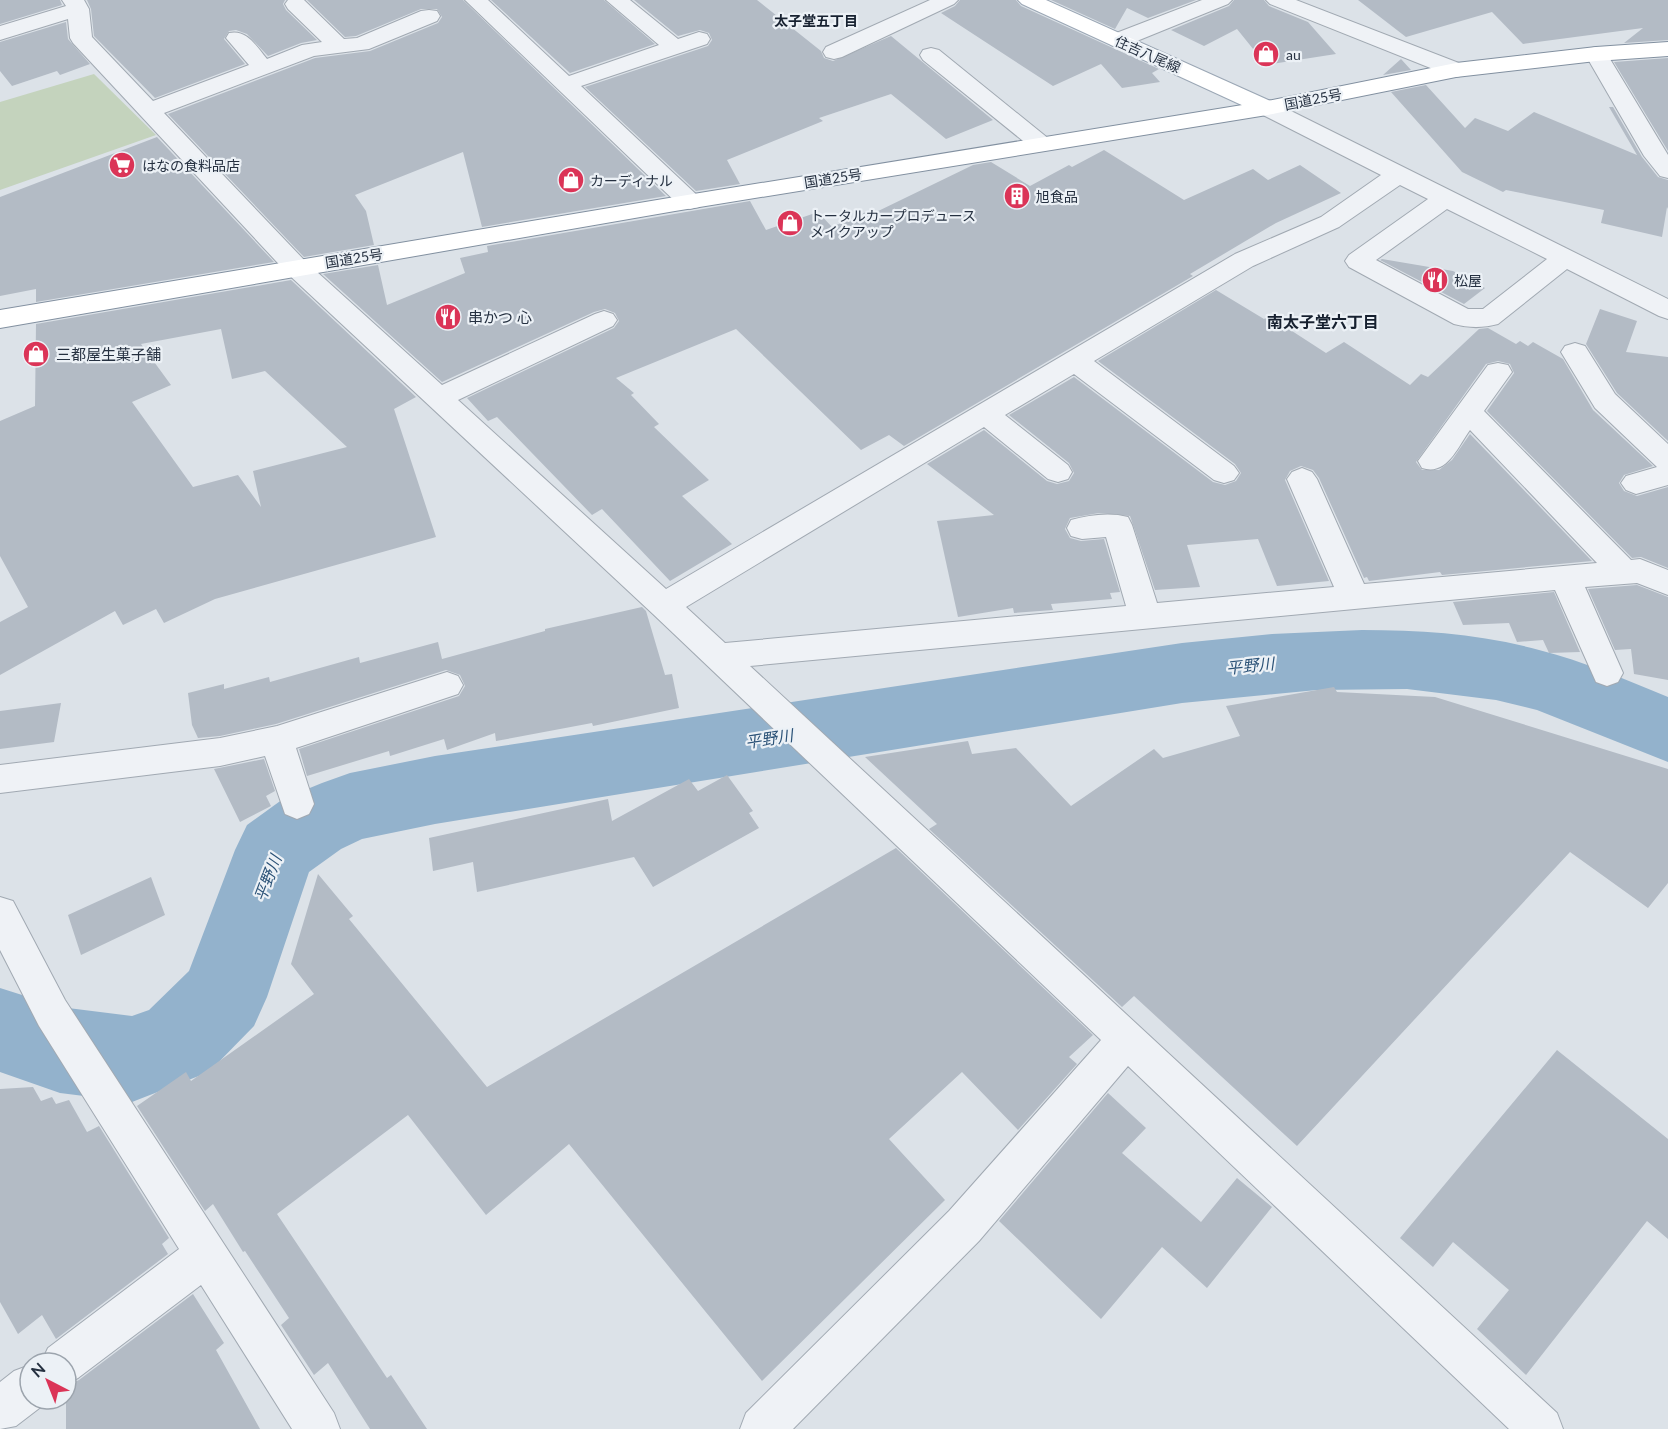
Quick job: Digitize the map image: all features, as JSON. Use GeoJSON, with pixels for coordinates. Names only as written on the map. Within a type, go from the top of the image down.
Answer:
{"type":"FeatureCollection","features":[{"type":"Feature","properties":{"kind":"main road","name":"住吉八尾線"},"geometry":{"type":"LineString","coordinates":[[1029,0],[1267,108]]}},
{"type":"Feature","properties":{"kind":"main road","name":"国道25号"},"geometry":{"type":"LineString","coordinates":[[0,319],[690,202],[1267,108],[1456,70],[1596,54],[1668,49]]}},
{"type":"Feature","properties":{"kind":"street"},"geometry":{"type":"LineString","coordinates":[[476,0],[690,202]]}},
{"type":"Feature","properties":{"kind":"street"},"geometry":{"type":"LineString","coordinates":[[617,0],[674,47]]}},
{"type":"Feature","properties":{"kind":"street"},"geometry":{"type":"LineString","coordinates":[[834,52],[947,0]]}},
{"type":"Feature","properties":{"kind":"street"},"geometry":{"type":"LineString","coordinates":[[1119,40],[1221,0]]}},
{"type":"Feature","properties":{"kind":"street"},"geometry":{"type":"LineString","coordinates":[[1285,2],[1456,70]]}},
{"type":"Feature","properties":{"kind":"street"},"geometry":{"type":"LineString","coordinates":[[0,33],[76,4],[81,38],[297,268],[664,605],[1541,1429]]}},
{"type":"Feature","properties":{"kind":"street"},"geometry":{"type":"LineString","coordinates":[[296,4],[339,47]]}},
{"type":"Feature","properties":{"kind":"street"},"geometry":{"type":"LineString","coordinates":[[148,111],[310,50],[361,44],[429,16]]}},
{"type":"Feature","properties":{"kind":"street"},"geometry":{"type":"LineString","coordinates":[[237,38],[263,68]]}},
{"type":"Feature","properties":{"kind":"street"},"geometry":{"type":"LineString","coordinates":[[566,84],[699,39]]}},
{"type":"Feature","properties":{"kind":"street"},"geometry":{"type":"LineString","coordinates":[[1596,54],[1656,156],[1668,171]]}},
{"type":"Feature","properties":{"kind":"street"},"geometry":{"type":"LineString","coordinates":[[931,55],[1041,144]]}},
{"type":"Feature","properties":{"kind":"street"},"geometry":{"type":"LineString","coordinates":[[1267,108],[1668,310]]}},
{"type":"Feature","properties":{"kind":"street"},"geometry":{"type":"LineString","coordinates":[[664,605],[1244,260],[1330,222],[1399,174]]}},
{"type":"Feature","properties":{"kind":"street"},"geometry":{"type":"LineString","coordinates":[[1447,197],[1358,261],[1455,314],[1478,320],[1489,318],[1565,258]]}},
{"type":"Feature","properties":{"kind":"street"},"geometry":{"type":"LineString","coordinates":[[438,398],[604,320]]}},
{"type":"Feature","properties":{"kind":"street"},"geometry":{"type":"LineString","coordinates":[[1575,352],[1605,401],[1668,461]]}},
{"type":"Feature","properties":{"kind":"street"},"geometry":{"type":"LineString","coordinates":[[1075,362],[1224,473]]}},
{"type":"Feature","properties":{"kind":"street"},"geometry":{"type":"LineString","coordinates":[[1432,461],[1470,413],[1484,387],[1498,372]]}},
{"type":"Feature","properties":{"kind":"street"},"geometry":{"type":"LineString","coordinates":[[1470,413],[1624,572]]}},
{"type":"Feature","properties":{"kind":"street"},"geometry":{"type":"LineString","coordinates":[[986,414],[1058,472]]}},
{"type":"Feature","properties":{"kind":"street"},"geometry":{"type":"LineString","coordinates":[[1636,483],[1668,475]]}},
{"type":"Feature","properties":{"kind":"street"},"geometry":{"type":"LineString","coordinates":[[1302,479],[1354,596]]}},
{"type":"Feature","properties":{"kind":"street"},"geometry":{"type":"LineString","coordinates":[[1082,528],[1117,525],[1145,616]]}},
{"type":"Feature","properties":{"kind":"street"},"geometry":{"type":"LineString","coordinates":[[718,656],[1624,572],[1640,571],[1668,583]]}},
{"type":"Feature","properties":{"kind":"street"},"geometry":{"type":"LineString","coordinates":[[1565,577],[1607,674]]}},
{"type":"Feature","properties":{"kind":"street"},"geometry":{"type":"LineString","coordinates":[[0,779],[220,752],[277,740],[447,685]]}},
{"type":"Feature","properties":{"kind":"street"},"geometry":{"type":"LineString","coordinates":[[277,740],[297,804]]}},
{"type":"Feature","properties":{"kind":"street"},"geometry":{"type":"LineString","coordinates":[[0,913],[52,1013],[318,1429]]}},
{"type":"Feature","properties":{"kind":"street"},"geometry":{"type":"LineString","coordinates":[[762,1429],[964,1226],[1126,1040]]}},
{"type":"Feature","properties":{"kind":"street"},"geometry":{"type":"LineString","coordinates":[[78,1352],[206,1255]]}},
{"type":"Feature","properties":{"kind":"green space"},"geometry":{"type":"Polygon","coordinates":[[[94,74],[156,135],[0,190],[0,102],[94,74]]]}},
{"type":"Feature","properties":{"kind":"building"},"geometry":{"type":"Polygon","coordinates":[[[0,0],[60,0],[62,5],[0,24],[0,0]]]}},
{"type":"Feature","properties":{"kind":"building"},"geometry":{"type":"Polygon","coordinates":[[[87,0],[285,0],[283,4],[286,10],[317,40],[301,43],[268,56],[247,34],[236,30],[229,31],[224,39],[245,64],[155,98],[94,36],[91,9],[87,0]]]}},
{"type":"Feature","properties":{"kind":"building"},"geometry":{"type":"Polygon","coordinates":[[[307,0],[463,0],[666,196],[482,227],[463,152],[355,195],[366,211],[374,245],[304,257],[168,114],[315,58],[370,51],[438,23],[442,17],[437,9],[421,9],[356,36],[345,37],[307,0]]]}},
{"type":"Feature","properties":{"kind":"building"},"geometry":{"type":"Polygon","coordinates":[[[491,0],[604,0],[655,44],[570,73],[491,0]]]}},
{"type":"Feature","properties":{"kind":"building"},"geometry":{"type":"Polygon","coordinates":[[[634,0],[757,0],[821,51],[824,58],[833,61],[891,36],[993,120],[946,139],[891,94],[819,118],[823,121],[727,160],[740,184],[696,191],[585,87],[708,46],[712,40],[709,33],[700,30],[678,36],[634,0]]]}},
{"type":"Feature","properties":{"kind":"building"},"geometry":{"type":"Polygon","coordinates":[[[960,0],[1016,0],[1021,6],[1159,69],[1152,73],[1160,82],[1122,88],[1101,64],[1053,86],[941,13],[955,6],[960,0]]]}},
{"type":"Feature","properties":{"kind":"building"},"geometry":{"type":"Polygon","coordinates":[[[1051,0],[1196,0],[1148,18],[1127,8],[1115,29],[1051,0]]]}},
{"type":"Feature","properties":{"kind":"building"},"geometry":{"type":"Polygon","coordinates":[[[1234,0],[1264,0],[1269,6],[1308,22],[1336,54],[1266,65],[1237,29],[1204,46],[1171,30],[1229,6],[1234,0]]]}},
{"type":"Feature","properties":{"kind":"building"},"geometry":{"type":"Polygon","coordinates":[[[1358,0],[1668,0],[1668,40],[1624,43],[1643,28],[1523,44],[1492,12],[1406,37],[1358,0]]]}},
{"type":"Feature","properties":{"kind":"building"},"geometry":{"type":"Polygon","coordinates":[[[66,22],[68,39],[90,64],[60,75],[57,71],[12,86],[0,71],[0,42],[66,22]]]}},
{"type":"Feature","properties":{"kind":"building"},"geometry":{"type":"Polygon","coordinates":[[[1668,58],[1668,151],[1614,62],[1668,58]]]}},
{"type":"Feature","properties":{"kind":"building"},"geometry":{"type":"Polygon","coordinates":[[[1401,59],[1411,70],[1383,75],[1401,59]]]}},
{"type":"Feature","properties":{"kind":"building"},"geometry":{"type":"Polygon","coordinates":[[[1426,85],[1465,128],[1475,118],[1508,131],[1534,112],[1637,155],[1609,107],[1613,107],[1642,157],[1658,177],[1668,180],[1668,209],[1667,207],[1662,237],[1601,223],[1604,210],[1506,190],[1503,192],[1462,172],[1391,92],[1426,85]]]}},
{"type":"Feature","properties":{"kind":"building"},"geometry":{"type":"Polygon","coordinates":[[[157,137],[274,262],[36,302],[36,289],[0,296],[0,197],[157,137]]]}},
{"type":"Feature","properties":{"kind":"building"},"geometry":{"type":"Polygon","coordinates":[[[1104,150],[1184,200],[1253,169],[1268,180],[1300,165],[1341,193],[1276,223],[1190,274],[1193,276],[904,446],[889,435],[861,450],[736,329],[616,378],[634,393],[631,395],[659,424],[654,427],[709,480],[682,496],[732,544],[670,581],[602,509],[592,515],[497,417],[488,421],[467,398],[614,328],[619,321],[615,313],[605,309],[594,312],[442,382],[323,274],[378,265],[387,305],[465,273],[460,258],[488,252],[487,246],[750,201],[766,230],[818,212],[832,227],[866,212],[870,215],[973,165],[991,162],[1030,186],[1069,165],[1072,167],[1104,150]]]}},
{"type":"Feature","properties":{"kind":"building"},"geometry":{"type":"Polygon","coordinates":[[[1380,260],[1453,271],[1485,288],[1464,304],[1380,260]]]}},
{"type":"Feature","properties":{"kind":"building"},"geometry":{"type":"Polygon","coordinates":[[[291,280],[416,397],[394,409],[436,537],[215,599],[164,623],[156,609],[123,625],[115,611],[0,675],[0,622],[28,607],[0,556],[0,421],[35,406],[36,324],[291,280]],[[221,329],[141,344],[171,385],[132,402],[193,487],[238,475],[261,507],[253,471],[347,447],[265,371],[232,379],[221,329]]]}},
{"type":"Feature","properties":{"kind":"building"},"geometry":{"type":"Polygon","coordinates":[[[1216,290],[1264,319],[1269,316],[1326,353],[1344,342],[1410,385],[1421,374],[1428,377],[1479,329],[1488,328],[1516,344],[1520,341],[1528,346],[1533,342],[1563,359],[1593,410],[1653,466],[1624,475],[1619,483],[1624,491],[1637,496],[1668,487],[1668,568],[1641,557],[1632,558],[1487,411],[1514,373],[1510,364],[1498,361],[1486,364],[1416,462],[1422,470],[1439,470],[1452,460],[1470,434],[1592,561],[1442,575],[1440,572],[1369,581],[1367,577],[1364,578],[1319,478],[1313,470],[1301,466],[1290,471],[1285,480],[1329,581],[1277,586],[1258,539],[1187,545],[1200,587],[1155,590],[1130,516],[1099,513],[1070,518],[1065,529],[1070,538],[1081,541],[1104,539],[1120,592],[1110,593],[1112,599],[1051,604],[1053,610],[1014,613],[1013,608],[958,617],[937,521],[994,515],[927,464],[984,430],[1047,481],[1057,484],[1069,481],[1074,473],[1069,463],[1009,415],[1074,377],[1213,482],[1225,485],[1236,481],[1241,473],[1235,464],[1098,361],[1216,290]]]}},
{"type":"Feature","properties":{"kind":"building"},"geometry":{"type":"Polygon","coordinates":[[[1600,309],[1637,321],[1626,352],[1668,357],[1668,441],[1617,393],[1586,344],[1600,309]]]}},
{"type":"Feature","properties":{"kind":"building"},"geometry":{"type":"Polygon","coordinates":[[[1637,585],[1668,597],[1668,680],[1634,674],[1631,649],[1615,650],[1588,589],[1637,585]]]}},
{"type":"Feature","properties":{"kind":"building"},"geometry":{"type":"Polygon","coordinates":[[[1554,592],[1580,652],[1549,653],[1543,640],[1517,642],[1509,623],[1463,625],[1453,602],[1554,592]]]}},
{"type":"Feature","properties":{"kind":"building"},"geometry":{"type":"Polygon","coordinates":[[[642,607],[646,611],[665,675],[672,674],[679,708],[593,726],[592,723],[496,741],[495,733],[447,750],[444,739],[390,756],[389,751],[307,776],[299,749],[459,696],[465,686],[460,675],[446,670],[276,724],[220,736],[198,738],[192,725],[188,693],[224,684],[224,689],[269,677],[270,682],[359,657],[360,663],[438,642],[442,659],[545,631],[545,629],[642,607]]]}},
{"type":"Feature","properties":{"kind":"building"},"geometry":{"type":"Polygon","coordinates":[[[1334,687],[1337,692],[1435,697],[1668,769],[1668,883],[1648,908],[1570,852],[1297,1146],[1134,996],[1122,1007],[929,829],[937,824],[865,757],[968,741],[972,754],[1016,748],[1071,806],[1154,749],[1163,758],[1240,736],[1226,706],[1334,687]]]}},
{"type":"Feature","properties":{"kind":"building"},"geometry":{"type":"Polygon","coordinates":[[[61,703],[54,742],[0,749],[0,711],[61,703]]]}},
{"type":"Feature","properties":{"kind":"building"},"geometry":{"type":"Polygon","coordinates":[[[264,759],[275,791],[266,796],[271,806],[240,822],[214,769],[264,759]]]}},
{"type":"Feature","properties":{"kind":"building"},"geometry":{"type":"Polygon","coordinates":[[[727,775],[753,811],[749,813],[759,828],[653,887],[634,857],[477,892],[473,862],[433,871],[429,838],[608,799],[612,821],[689,779],[698,791],[727,775]]]}},
{"type":"Feature","properties":{"kind":"building"},"geometry":{"type":"Polygon","coordinates":[[[896,848],[1093,1035],[1069,1057],[1077,1064],[1018,1130],[962,1072],[889,1139],[945,1200],[762,1381],[569,1144],[486,1215],[408,1115],[277,1214],[387,1378],[391,1375],[427,1429],[370,1429],[328,1363],[314,1375],[281,1325],[289,1318],[245,1251],[243,1252],[213,1204],[205,1211],[137,1106],[186,1072],[191,1081],[314,994],[291,964],[318,874],[353,916],[349,919],[487,1087],[896,848]]]}},
{"type":"Feature","properties":{"kind":"building"},"geometry":{"type":"Polygon","coordinates":[[[151,877],[165,915],[81,955],[68,915],[151,877]]]}},
{"type":"Feature","properties":{"kind":"building"},"geometry":{"type":"Polygon","coordinates":[[[1557,1050],[1668,1139],[1668,1239],[1647,1221],[1526,1375],[1477,1329],[1509,1290],[1453,1242],[1433,1267],[1400,1238],[1557,1050]]]}},
{"type":"Feature","properties":{"kind":"building"},"geometry":{"type":"Polygon","coordinates":[[[33,1087],[41,1101],[52,1097],[56,1104],[69,1100],[87,1132],[99,1126],[169,1238],[162,1244],[168,1254],[56,1339],[42,1315],[18,1334],[0,1302],[0,1089],[33,1087]]]}},
{"type":"Feature","properties":{"kind":"building"},"geometry":{"type":"Polygon","coordinates":[[[1108,1093],[1146,1128],[1122,1153],[1201,1222],[1237,1178],[1272,1207],[1207,1288],[1162,1247],[1101,1319],[999,1221],[1108,1093]]]}},
{"type":"Feature","properties":{"kind":"building"},"geometry":{"type":"Polygon","coordinates":[[[193,1294],[224,1343],[216,1350],[260,1429],[66,1429],[66,1411],[78,1411],[79,1380],[193,1294]]]}},
{"type":"Feature","properties":{"kind":"waterway","name":"平野川"},"geometry":{"type":"LineString","coordinates":[[0,1030],[60,1050],[132,1059],[178,1042],[223,997],[276,850],[312,824],[350,807],[435,790],[1182,673],[1317,661],[1407,660],[1451,663],[1496,670],[1556,685],[1668,730]]}},
{"type":"Feature","properties":{"kind":"place","name":"au"},"geometry":{"type":"Point","coordinates":[1266,54]}},
{"type":"Feature","properties":{"kind":"place","name":"はなの食料品店"},"geometry":{"type":"Point","coordinates":[122,165]}},
{"type":"Feature","properties":{"kind":"place","name":"カーディナル"},"geometry":{"type":"Point","coordinates":[571,180]}},
{"type":"Feature","properties":{"kind":"place","name":"旭食品"},"geometry":{"type":"Point","coordinates":[1017,196]}},
{"type":"Feature","properties":{"kind":"place","name":"トータルカープロデュース メイクアップ"},"geometry":{"type":"Point","coordinates":[790,223]}},
{"type":"Feature","properties":{"kind":"place","name":"松屋"},"geometry":{"type":"Point","coordinates":[1435,280]}},
{"type":"Feature","properties":{"kind":"place","name":"串かつ 心"},"geometry":{"type":"Point","coordinates":[448,317]}},
{"type":"Feature","properties":{"kind":"place","name":"三都屋生菓子舗"},"geometry":{"type":"Point","coordinates":[36,354]}},
{"type":"Feature","properties":{"kind":"district","name":"太子堂五丁目"},"geometry":{"type":"Point","coordinates":[816,20]}},
{"type":"Feature","properties":{"kind":"district","name":"南太子堂六丁目"},"geometry":{"type":"Point","coordinates":[1323,321]}}]}
